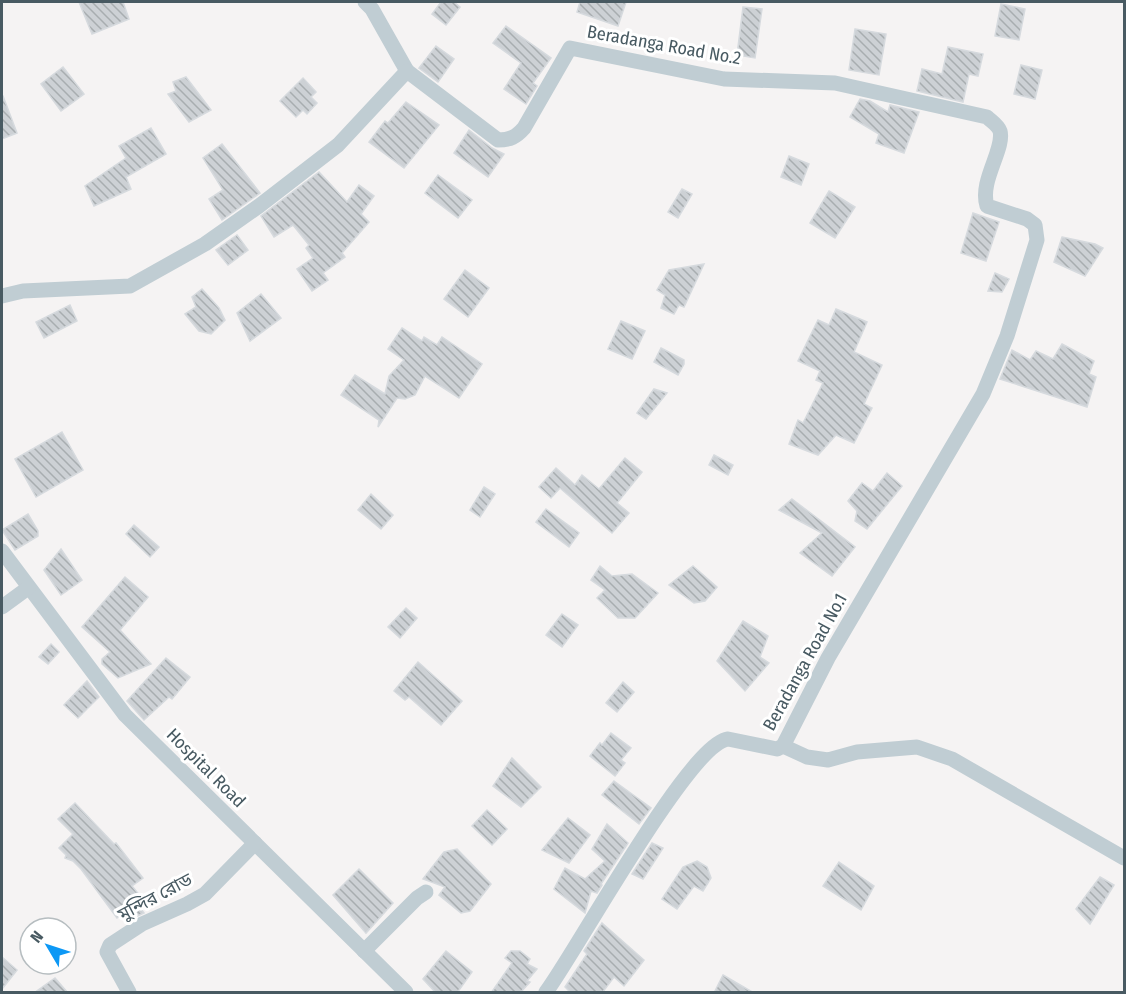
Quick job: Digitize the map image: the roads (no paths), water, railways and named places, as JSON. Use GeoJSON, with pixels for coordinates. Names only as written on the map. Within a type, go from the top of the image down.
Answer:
{"type":"FeatureCollection","features":[{"type":"Feature","properties":{"kind":"street"},"geometry":{"type":"LineString","coordinates":[[2,296],[23,291],[130,286],[205,244],[338,145],[407,71],[372,9],[365,2]]}},
{"type":"Feature","properties":{"kind":"street","name":"Beradanga Road No.2"},"geometry":{"type":"LineString","coordinates":[[407,71],[498,140],[518,136],[570,48],[724,80],[835,83],[987,117],[998,126],[1000,132],[987,183],[985,200],[987,206],[1026,219],[1035,225],[1037,240],[1006,336]]}},
{"type":"Feature","properties":{"kind":"street","name":"Beradanga Road No.1"},"geometry":{"type":"LineString","coordinates":[[546,993],[673,793],[706,753],[722,740],[728,739],[777,749],[783,746],[828,658],[983,394],[1006,336]]}},
{"type":"Feature","properties":{"kind":"street","name":"Hospital Road"},"geometry":{"type":"LineString","coordinates":[[2,551],[125,715],[406,993]]}},
{"type":"Feature","properties":{"kind":"street"},"geometry":{"type":"LineString","coordinates":[[2,607],[28,588]]}},
{"type":"Feature","properties":{"kind":"street"},"geometry":{"type":"LineString","coordinates":[[783,746],[807,757],[828,760],[857,752],[917,747],[952,759],[1125,858]]}},
{"type":"Feature","properties":{"kind":"street","name":"মুন্দির রোড"},"geometry":{"type":"LineString","coordinates":[[129,993],[107,952],[110,945],[142,924],[205,894],[255,843]]}},
{"type":"Feature","properties":{"kind":"street"},"geometry":{"type":"LineString","coordinates":[[364,951],[417,898],[426,892]]}}]}
